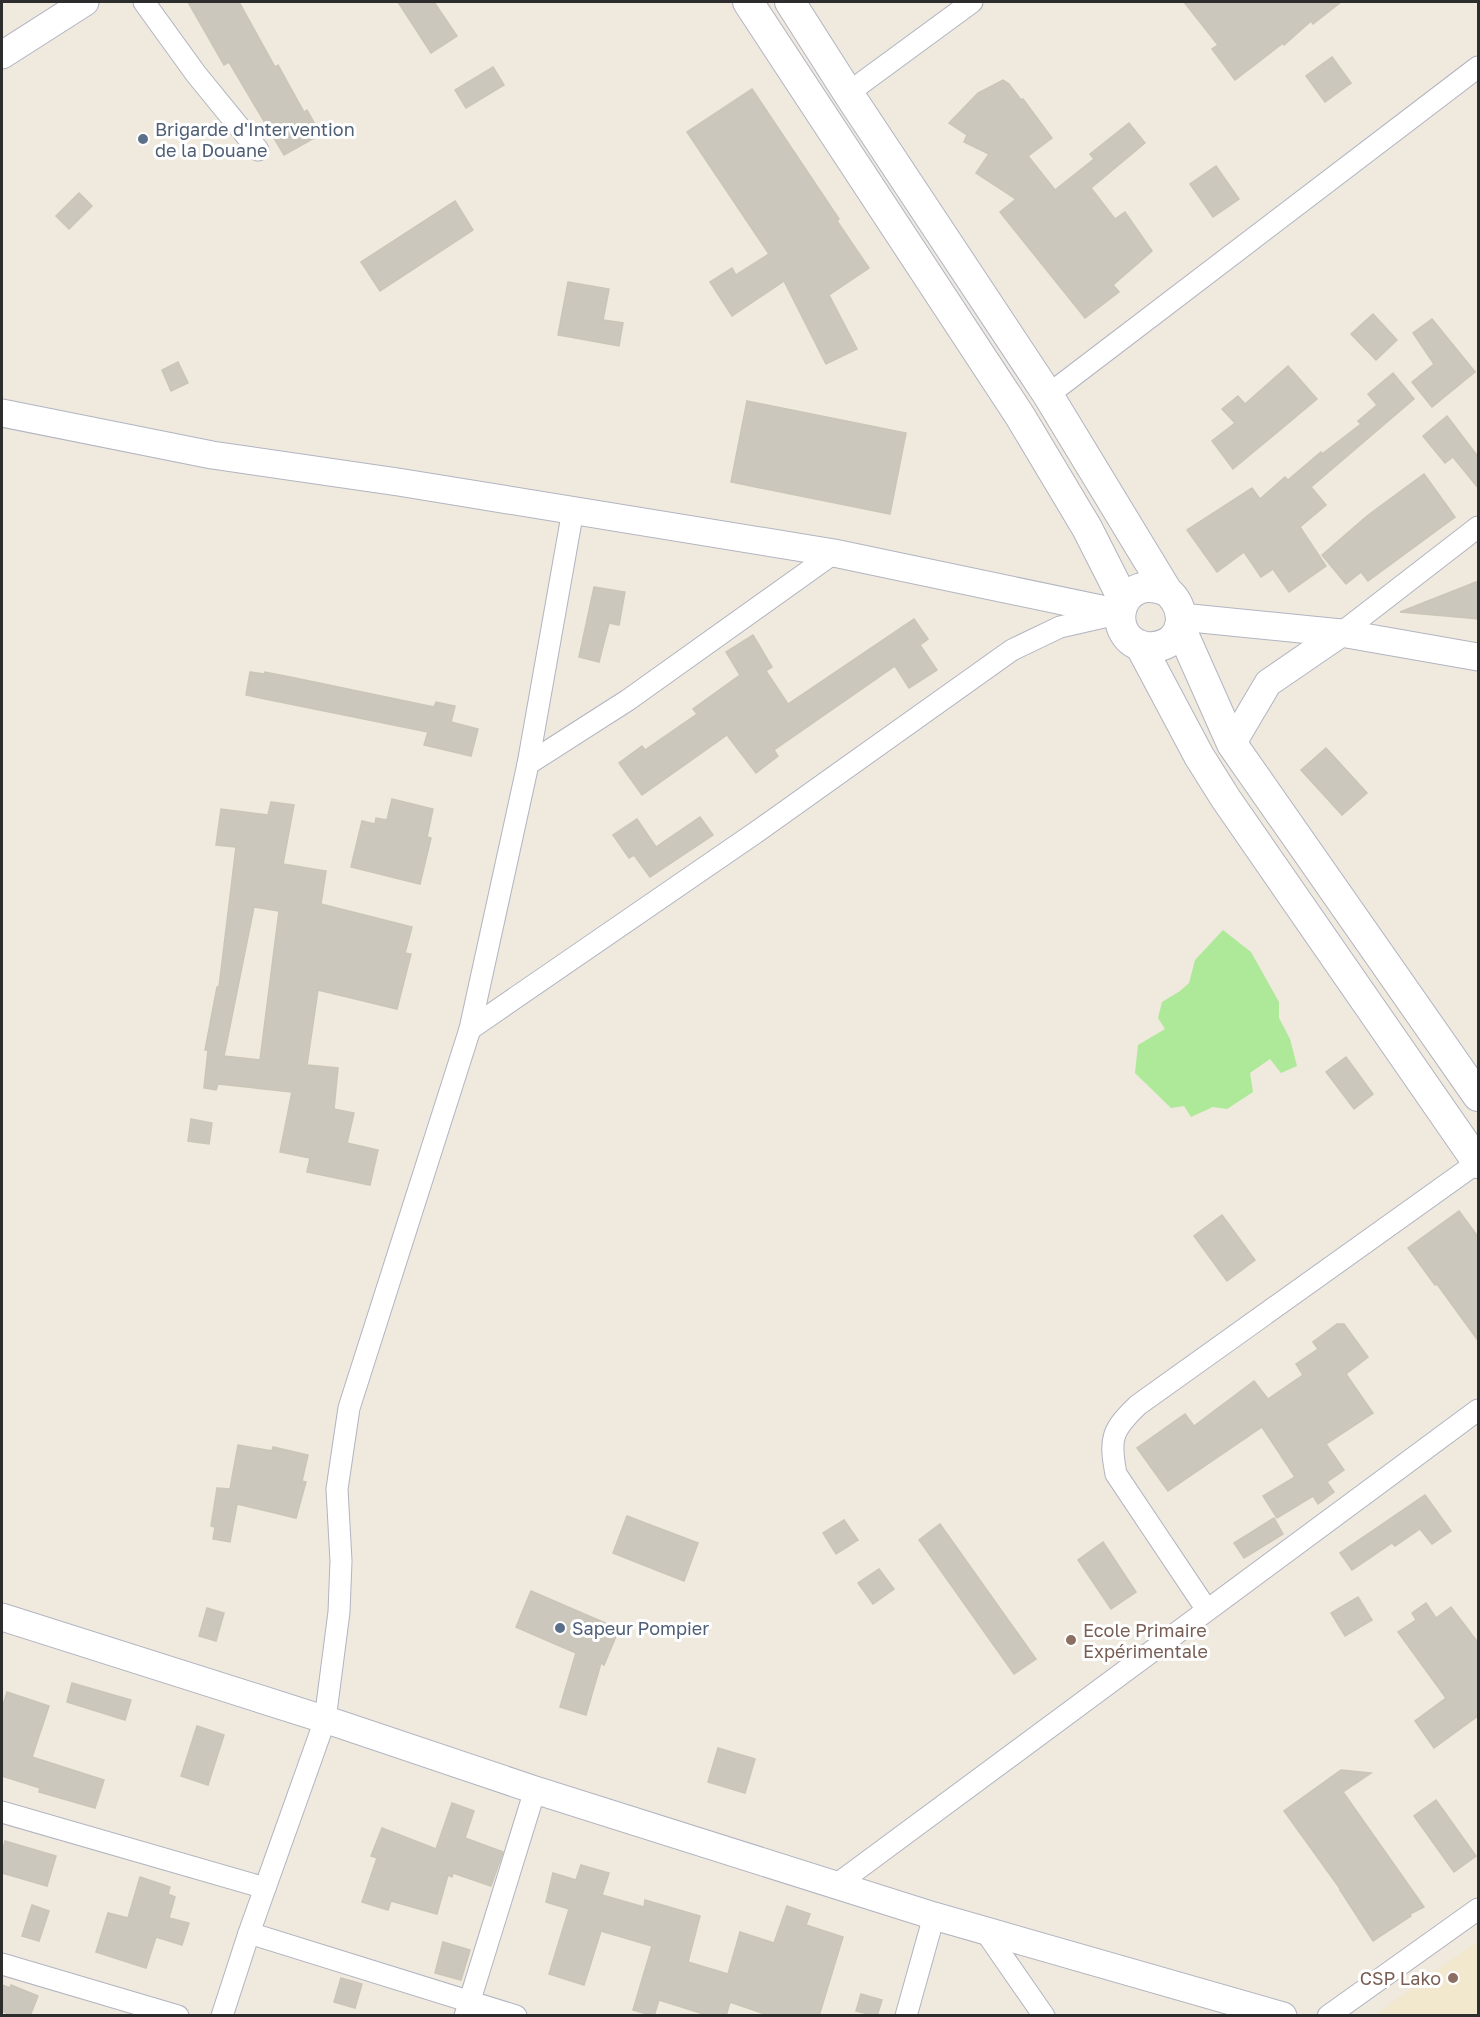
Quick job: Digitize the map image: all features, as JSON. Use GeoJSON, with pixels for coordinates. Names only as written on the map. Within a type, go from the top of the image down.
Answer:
{"type":"FeatureCollection","features":[{"type":"Feature","properties":{"kind":"main road"},"geometry":{"type":"LineString","coordinates":[[748,2],[1020,416],[1088,528],[1122,607]]}},
{"type":"Feature","properties":{"kind":"main road"},"geometry":{"type":"LineString","coordinates":[[790,2],[1048,395],[1167,591]]}},
{"type":"Feature","properties":{"kind":"main road"},"geometry":{"type":"LineString","coordinates":[[1181,622],[1175,636],[1168,642],[1151,648],[1132,642],[1120,624],[1122,607],[1132,592],[1143,586],[1156,586],[1175,598],[1180,606],[1181,622],[1232,744],[1479,1096]]}},
{"type":"Feature","properties":{"kind":"main road"},"geometry":{"type":"LineString","coordinates":[[1142,646],[1199,756],[1478,1162]]}},
{"type":"Feature","properties":{"kind":"street"},"geometry":{"type":"LineString","coordinates":[[2,55],[85,2]]}},
{"type":"Feature","properties":{"kind":"street"},"geometry":{"type":"LineString","coordinates":[[144,2],[196,74],[258,150]]}},
{"type":"Feature","properties":{"kind":"street"},"geometry":{"type":"LineString","coordinates":[[848,93],[972,2]]}},
{"type":"Feature","properties":{"kind":"street"},"geometry":{"type":"LineString","coordinates":[[1048,395],[1479,67]]}},
{"type":"Feature","properties":{"kind":"street"},"geometry":{"type":"LineString","coordinates":[[2,414],[212,455],[398,482],[834,553],[1122,607]]}},
{"type":"Feature","properties":{"kind":"street"},"geometry":{"type":"LineString","coordinates":[[222,2016],[325,1720],[339,1612],[341,1561],[337,1489],[349,1408],[470,1029],[528,764],[573,510]]}},
{"type":"Feature","properties":{"kind":"street"},"geometry":{"type":"LineString","coordinates":[[1232,744],[1268,682],[1341,633],[1479,527]]}},
{"type":"Feature","properties":{"kind":"street"},"geometry":{"type":"LineString","coordinates":[[528,764],[628,700],[834,553]]}},
{"type":"Feature","properties":{"kind":"street"},"geometry":{"type":"LineString","coordinates":[[470,1029],[756,833],[1012,650],[1060,627],[1122,607]]}},
{"type":"Feature","properties":{"kind":"street"},"geometry":{"type":"LineString","coordinates":[[1181,622],[1341,633],[1479,657]]}},
{"type":"Feature","properties":{"kind":"street"},"geometry":{"type":"LineString","coordinates":[[1207,1610],[1116,1474],[1113,1441],[1120,1422],[1138,1405],[1478,1162]]}},
{"type":"Feature","properties":{"kind":"street"},"geometry":{"type":"LineString","coordinates":[[837,1885],[1479,1410]]}},
{"type":"Feature","properties":{"kind":"street"},"geometry":{"type":"LineString","coordinates":[[2,1617],[535,1790],[934,1916],[1283,2016]]}},
{"type":"Feature","properties":{"kind":"street"},"geometry":{"type":"LineString","coordinates":[[467,2008],[535,1790]]}},
{"type":"Feature","properties":{"kind":"street"},"geometry":{"type":"LineString","coordinates":[[2,1812],[265,1888]]}},
{"type":"Feature","properties":{"kind":"street"},"geometry":{"type":"LineString","coordinates":[[1328,2016],[1479,1909]]}},
{"type":"Feature","properties":{"kind":"street"},"geometry":{"type":"LineString","coordinates":[[906,2016],[934,1916]]}},
{"type":"Feature","properties":{"kind":"street"},"geometry":{"type":"LineString","coordinates":[[985,1931],[1044,2016]]}},
{"type":"Feature","properties":{"kind":"street"},"geometry":{"type":"LineString","coordinates":[[249,1933],[467,2008],[516,2016]]}},
{"type":"Feature","properties":{"kind":"street"},"geometry":{"type":"LineString","coordinates":[[2,1964],[178,2016]]}},
{"type":"Feature","properties":{"kind":"shaded area","name":"CSP Lako"},"geometry":{"type":"Polygon","coordinates":[[[1478,1941],[1478,2015],[1375,2015],[1478,1941]]]}},
{"type":"Feature","properties":{"kind":"green space"},"geometry":{"type":"Polygon","coordinates":[[[1223,930],[1251,952],[1279,1002],[1279,1018],[1290,1039],[1297,1066],[1281,1073],[1270,1059],[1250,1073],[1253,1092],[1227,1109],[1213,1107],[1191,1117],[1184,1106],[1171,1108],[1135,1073],[1138,1045],[1165,1029],[1158,1018],[1162,1002],[1189,983],[1195,960],[1223,930]]]}},
{"type":"Feature","properties":{"kind":"building"},"geometry":{"type":"Polygon","coordinates":[[[188,2],[239,2],[275,67],[278,65],[304,112],[307,110],[317,128],[315,129],[318,136],[284,155],[229,62],[224,65],[188,2]]]}},
{"type":"Feature","properties":{"kind":"building"},"geometry":{"type":"Polygon","coordinates":[[[398,2],[434,2],[457,36],[431,53],[398,2]]]}},
{"type":"Feature","properties":{"kind":"building"},"geometry":{"type":"Polygon","coordinates":[[[1184,2],[1341,2],[1313,24],[1311,21],[1284,45],[1283,43],[1235,80],[1212,49],[1218,45],[1184,2]]]}},
{"type":"Feature","properties":{"kind":"building"},"geometry":{"type":"Polygon","coordinates":[[[1332,57],[1351,83],[1325,102],[1306,76],[1332,57]]]}},
{"type":"Feature","properties":{"kind":"building"},"geometry":{"type":"Polygon","coordinates":[[[493,67],[504,85],[466,108],[455,90],[493,67]]]}},
{"type":"Feature","properties":{"kind":"building"},"geometry":{"type":"Polygon","coordinates":[[[1003,80],[1021,100],[1023,99],[1052,138],[1028,156],[1055,190],[1094,159],[1090,154],[1129,123],[1145,143],[1091,188],[1115,219],[1125,212],[1152,251],[1113,285],[1119,292],[1085,318],[1000,212],[1016,199],[976,173],[989,154],[964,142],[967,135],[949,123],[978,93],[1003,80]]]}},
{"type":"Feature","properties":{"kind":"building"},"geometry":{"type":"Polygon","coordinates":[[[752,89],[869,268],[829,295],[857,349],[826,364],[784,281],[732,316],[710,282],[732,268],[736,275],[769,254],[687,132],[752,89]]]}},
{"type":"Feature","properties":{"kind":"building"},"geometry":{"type":"Polygon","coordinates":[[[1216,166],[1239,199],[1213,217],[1190,184],[1216,166]]]}},
{"type":"Feature","properties":{"kind":"building"},"geometry":{"type":"Polygon","coordinates":[[[79,193],[92,206],[69,229],[56,216],[79,193]]]}},
{"type":"Feature","properties":{"kind":"building"},"geometry":{"type":"Polygon","coordinates":[[[455,201],[473,230],[380,291],[361,262],[455,201]]]}},
{"type":"Feature","properties":{"kind":"building"},"geometry":{"type":"Polygon","coordinates":[[[568,282],[609,289],[603,320],[623,323],[619,346],[558,335],[568,282]]]}},
{"type":"Feature","properties":{"kind":"building"},"geometry":{"type":"Polygon","coordinates":[[[1373,314],[1397,340],[1376,360],[1351,334],[1373,314]]]}},
{"type":"Feature","properties":{"kind":"building"},"geometry":{"type":"Polygon","coordinates":[[[1432,319],[1475,372],[1432,407],[1412,382],[1434,364],[1413,333],[1432,319]]]}},
{"type":"Feature","properties":{"kind":"building"},"geometry":{"type":"Polygon","coordinates":[[[178,362],[188,383],[171,391],[162,370],[178,362]]]}},
{"type":"Feature","properties":{"kind":"building"},"geometry":{"type":"Polygon","coordinates":[[[1288,366],[1317,399],[1233,469],[1212,441],[1235,423],[1222,409],[1238,396],[1245,404],[1288,366]]]}},
{"type":"Feature","properties":{"kind":"building"},"geometry":{"type":"Polygon","coordinates":[[[1393,373],[1414,399],[1311,487],[1326,505],[1300,527],[1326,566],[1289,592],[1273,569],[1261,577],[1244,552],[1217,572],[1187,530],[1252,488],[1260,499],[1285,477],[1288,480],[1321,452],[1322,454],[1361,424],[1358,421],[1377,405],[1368,394],[1393,373]]]}},
{"type":"Feature","properties":{"kind":"building"},"geometry":{"type":"Polygon","coordinates":[[[747,401],[906,433],[890,514],[731,482],[747,401]]]}},
{"type":"Feature","properties":{"kind":"building"},"geometry":{"type":"Polygon","coordinates":[[[1447,416],[1479,458],[1479,489],[1453,457],[1445,463],[1423,436],[1447,416]]]}},
{"type":"Feature","properties":{"kind":"building"},"geometry":{"type":"Polygon","coordinates":[[[1424,474],[1455,517],[1368,581],[1361,572],[1346,584],[1322,555],[1367,516],[1424,474]]]}},
{"type":"Feature","properties":{"kind":"building"},"geometry":{"type":"Polygon","coordinates":[[[1476,582],[1479,592],[1479,619],[1400,612],[1476,582]]]}},
{"type":"Feature","properties":{"kind":"building"},"geometry":{"type":"Polygon","coordinates":[[[594,587],[625,592],[619,625],[609,623],[599,662],[579,657],[594,587]]]}},
{"type":"Feature","properties":{"kind":"building"},"geometry":{"type":"Polygon","coordinates":[[[914,619],[928,639],[920,645],[937,670],[909,688],[895,666],[774,750],[778,756],[756,773],[727,735],[642,795],[619,763],[642,746],[645,750],[697,714],[693,709],[740,675],[726,652],[753,635],[772,667],[766,671],[788,704],[914,619]]]}},
{"type":"Feature","properties":{"kind":"building"},"geometry":{"type":"Polygon","coordinates":[[[250,672],[264,674],[265,672],[434,707],[436,702],[455,706],[451,722],[478,729],[471,756],[424,745],[428,732],[246,695],[250,672]]]}},
{"type":"Feature","properties":{"kind":"building"},"geometry":{"type":"Polygon","coordinates":[[[1326,748],[1367,793],[1342,815],[1301,770],[1326,748]]]}},
{"type":"Feature","properties":{"kind":"building"},"geometry":{"type":"Polygon","coordinates":[[[392,799],[433,809],[427,837],[431,838],[420,884],[351,867],[362,821],[375,824],[376,818],[387,820],[392,799]]]}},
{"type":"Feature","properties":{"kind":"building"},"geometry":{"type":"Polygon","coordinates":[[[271,802],[294,805],[283,864],[326,871],[321,904],[412,927],[405,953],[411,954],[397,1009],[318,990],[307,1065],[338,1068],[334,1109],[354,1113],[347,1143],[378,1150],[370,1185],[307,1172],[310,1158],[280,1152],[292,1092],[218,1084],[216,1090],[204,1088],[208,1050],[205,1050],[217,987],[219,987],[236,847],[216,845],[221,809],[268,815],[271,802]],[[254,907],[224,1056],[260,1060],[279,911],[254,907]]]}},
{"type":"Feature","properties":{"kind":"building"},"geometry":{"type":"Polygon","coordinates":[[[700,817],[713,835],[650,877],[634,855],[629,858],[613,835],[637,819],[656,847],[700,817]]]}},
{"type":"Feature","properties":{"kind":"building"},"geometry":{"type":"Polygon","coordinates":[[[1346,1057],[1373,1094],[1354,1109],[1326,1072],[1346,1057]]]}},
{"type":"Feature","properties":{"kind":"building"},"geometry":{"type":"Polygon","coordinates":[[[191,1119],[212,1123],[209,1144],[188,1141],[191,1119]]]}},
{"type":"Feature","properties":{"kind":"building"},"geometry":{"type":"Polygon","coordinates":[[[1459,1211],[1479,1238],[1479,1342],[1408,1248],[1459,1211]]]}},
{"type":"Feature","properties":{"kind":"building"},"geometry":{"type":"Polygon","coordinates":[[[1222,1215],[1255,1260],[1227,1281],[1194,1236],[1222,1215]]]}},
{"type":"Feature","properties":{"kind":"building"},"geometry":{"type":"Polygon","coordinates":[[[1337,1324],[1344,1324],[1368,1357],[1346,1374],[1373,1413],[1326,1444],[1344,1470],[1327,1482],[1334,1492],[1318,1504],[1313,1496],[1277,1518],[1263,1496],[1295,1477],[1262,1427],[1168,1491],[1137,1448],[1185,1414],[1194,1426],[1254,1381],[1268,1399],[1303,1375],[1296,1364],[1318,1349],[1313,1342],[1337,1324]]]}},
{"type":"Feature","properties":{"kind":"building"},"geometry":{"type":"Polygon","coordinates":[[[238,1445],[272,1451],[273,1447],[308,1455],[302,1481],[306,1482],[296,1518],[237,1504],[230,1542],[213,1539],[215,1527],[211,1526],[217,1488],[230,1489],[238,1445]]]}},
{"type":"Feature","properties":{"kind":"building"},"geometry":{"type":"Polygon","coordinates":[[[1425,1495],[1451,1531],[1432,1544],[1420,1529],[1395,1546],[1392,1543],[1352,1570],[1340,1553],[1425,1495]]]}},
{"type":"Feature","properties":{"kind":"building"},"geometry":{"type":"Polygon","coordinates":[[[627,1516],[698,1543],[684,1581],[613,1553],[627,1516]]]}},
{"type":"Feature","properties":{"kind":"building"},"geometry":{"type":"Polygon","coordinates":[[[1274,1518],[1283,1534],[1244,1558],[1234,1543],[1274,1518]]]}},
{"type":"Feature","properties":{"kind":"building"},"geometry":{"type":"Polygon","coordinates":[[[844,1520],[858,1540],[836,1554],[823,1533],[844,1520]]]}},
{"type":"Feature","properties":{"kind":"building"},"geometry":{"type":"Polygon","coordinates":[[[940,1524],[1036,1659],[1014,1674],[919,1540],[940,1524]]]}},
{"type":"Feature","properties":{"kind":"building"},"geometry":{"type":"Polygon","coordinates":[[[1103,1542],[1136,1592],[1111,1609],[1078,1560],[1103,1542]]]}},
{"type":"Feature","properties":{"kind":"building"},"geometry":{"type":"Polygon","coordinates":[[[879,1569],[894,1589],[873,1604],[858,1583],[879,1569]]]}},
{"type":"Feature","properties":{"kind":"building"},"geometry":{"type":"Polygon","coordinates":[[[531,1591],[619,1629],[604,1665],[601,1663],[586,1715],[560,1707],[576,1653],[516,1627],[531,1591]]]}},
{"type":"Feature","properties":{"kind":"building"},"geometry":{"type":"Polygon","coordinates":[[[1358,1597],[1372,1620],[1345,1636],[1331,1613],[1358,1597]]]}},
{"type":"Feature","properties":{"kind":"building"},"geometry":{"type":"Polygon","coordinates":[[[1426,1603],[1436,1618],[1451,1607],[1479,1644],[1479,1715],[1434,1748],[1415,1721],[1446,1698],[1398,1632],[1416,1620],[1412,1613],[1426,1603]]]}},
{"type":"Feature","properties":{"kind":"building"},"geometry":{"type":"Polygon","coordinates":[[[207,1608],[224,1613],[216,1641],[199,1636],[207,1608]]]}},
{"type":"Feature","properties":{"kind":"building"},"geometry":{"type":"Polygon","coordinates":[[[72,1683],[131,1700],[125,1720],[67,1702],[72,1683]]]}},
{"type":"Feature","properties":{"kind":"building"},"geometry":{"type":"Polygon","coordinates":[[[7,1692],[49,1706],[32,1757],[104,1780],[95,1808],[39,1792],[40,1788],[2,1776],[2,1708],[7,1692]]]}},
{"type":"Feature","properties":{"kind":"building"},"geometry":{"type":"Polygon","coordinates":[[[197,1726],[224,1735],[208,1785],[181,1776],[197,1726]]]}},
{"type":"Feature","properties":{"kind":"building"},"geometry":{"type":"Polygon","coordinates":[[[718,1748],[755,1759],[745,1793],[708,1782],[718,1748]]]}},
{"type":"Feature","properties":{"kind":"building"},"geometry":{"type":"Polygon","coordinates":[[[1341,1770],[1371,1773],[1343,1792],[1424,1907],[1410,1914],[1411,1916],[1373,1941],[1341,1890],[1284,1811],[1341,1770]]]}},
{"type":"Feature","properties":{"kind":"building"},"geometry":{"type":"Polygon","coordinates":[[[1436,1800],[1476,1856],[1454,1872],[1414,1816],[1436,1800]]]}},
{"type":"Feature","properties":{"kind":"building"},"geometry":{"type":"Polygon","coordinates":[[[452,1803],[474,1811],[465,1838],[503,1852],[491,1886],[453,1873],[452,1877],[448,1875],[437,1914],[391,1901],[388,1910],[362,1902],[377,1858],[371,1856],[382,1828],[436,1849],[452,1803]]]}},
{"type":"Feature","properties":{"kind":"building"},"geometry":{"type":"Polygon","coordinates":[[[5,1841],[56,1856],[47,1886],[2,1873],[5,1841]]]}},
{"type":"Feature","properties":{"kind":"building"},"geometry":{"type":"Polygon","coordinates":[[[581,1865],[609,1873],[602,1895],[644,1907],[645,1900],[700,1916],[688,1962],[728,1974],[740,1932],[774,1943],[787,1906],[810,1914],[806,1925],[843,1937],[819,2016],[768,2015],[730,2002],[726,2016],[710,2016],[659,2000],[654,2016],[633,2010],[652,1946],[601,1931],[584,1985],[549,1974],[569,1909],[546,1902],[553,1873],[576,1880],[581,1865]]]}},
{"type":"Feature","properties":{"kind":"building"},"geometry":{"type":"Polygon","coordinates":[[[140,1877],[170,1887],[168,1894],[175,1897],[169,1918],[189,1923],[182,1945],[156,1937],[146,1968],[96,1952],[108,1913],[128,1918],[140,1877]]]}},
{"type":"Feature","properties":{"kind":"building"},"geometry":{"type":"Polygon","coordinates":[[[32,1905],[49,1911],[39,1941],[22,1936],[32,1905]]]}},
{"type":"Feature","properties":{"kind":"building"},"geometry":{"type":"Polygon","coordinates":[[[443,1942],[470,1950],[461,1980],[435,1973],[443,1942]]]}},
{"type":"Feature","properties":{"kind":"building"},"geometry":{"type":"Polygon","coordinates":[[[341,1978],[362,1984],[355,2008],[334,2002],[341,1978]]]}},
{"type":"Feature","properties":{"kind":"building"},"geometry":{"type":"Polygon","coordinates":[[[2,1985],[10,1988],[11,1985],[38,1996],[30,2016],[12,2016],[2,2011],[2,1985]]]}},
{"type":"Feature","properties":{"kind":"building"},"geometry":{"type":"Polygon","coordinates":[[[861,1994],[882,2000],[877,2016],[856,2011],[861,1994]]]}},
{"type":"Feature","properties":{"kind":"place","name":"Brigarde d'Intervention de la Douane"},"geometry":{"type":"Point","coordinates":[143,139]}},
{"type":"Feature","properties":{"kind":"place","name":"Sapeur Pompier"},"geometry":{"type":"Point","coordinates":[560,1628]}},
{"type":"Feature","properties":{"kind":"place","name":"Ecole Primaire Expérimentale"},"geometry":{"type":"Point","coordinates":[1071,1640]}},
{"type":"Feature","properties":{"kind":"place","name":"CSP Lako"},"geometry":{"type":"Point","coordinates":[1453,1978]}}]}
